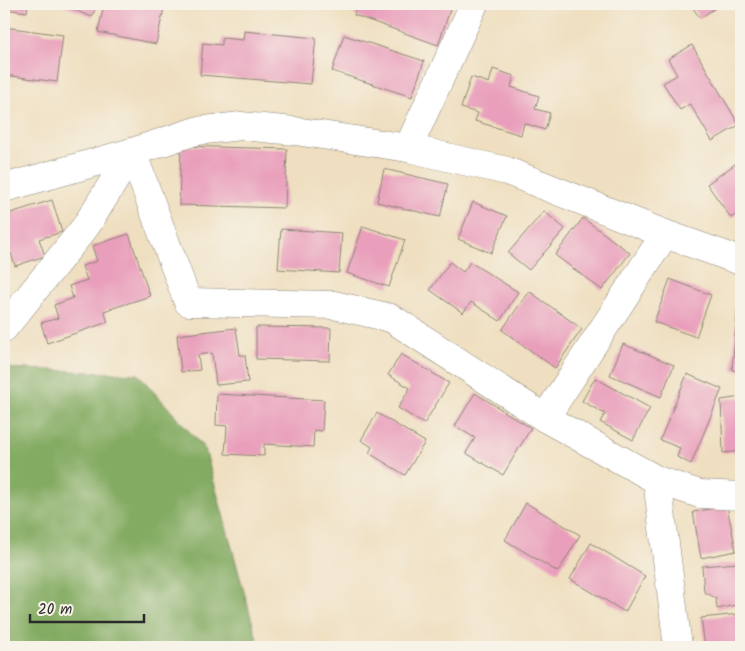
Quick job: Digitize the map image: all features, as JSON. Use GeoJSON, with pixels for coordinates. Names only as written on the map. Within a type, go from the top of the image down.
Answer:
{"type":"FeatureCollection","features":[{"type":"Feature","properties":{"kind":"street"},"geometry":{"type":"LineString","coordinates":[[408,148],[474,4]]}},
{"type":"Feature","properties":{"kind":"street"},"geometry":{"type":"LineString","coordinates":[[4,188],[132,152],[196,131],[241,126],[408,148],[507,171],[665,234],[735,253]]}},
{"type":"Feature","properties":{"kind":"street"},"geometry":{"type":"LineString","coordinates":[[4,328],[86,226],[132,152]]}},
{"type":"Feature","properties":{"kind":"street"},"geometry":{"type":"LineString","coordinates":[[132,152],[188,302],[334,305],[391,318],[545,418],[657,480],[700,494],[741,496]]}},
{"type":"Feature","properties":{"kind":"street"},"geometry":{"type":"LineString","coordinates":[[545,418],[665,234]]}},
{"type":"Feature","properties":{"kind":"street"},"geometry":{"type":"LineString","coordinates":[[657,480],[678,647]]}},
{"type":"Feature","properties":{"kind":"green space"},"geometry":{"type":"Polygon","coordinates":[[[4,368],[138,374],[205,449],[259,647],[4,647],[4,368]]]}},
{"type":"Feature","properties":{"kind":"building"},"geometry":{"type":"Polygon","coordinates":[[[4,4],[28,4],[27,12],[4,9],[4,4]]]}},
{"type":"Feature","properties":{"kind":"building"},"geometry":{"type":"Polygon","coordinates":[[[59,4],[97,4],[92,17],[59,4]]]}},
{"type":"Feature","properties":{"kind":"building"},"geometry":{"type":"Polygon","coordinates":[[[104,4],[165,4],[156,44],[98,32],[104,4]]]}},
{"type":"Feature","properties":{"kind":"building"},"geometry":{"type":"Polygon","coordinates":[[[312,4],[326,4],[323,10],[312,4]]]}},
{"type":"Feature","properties":{"kind":"building"},"geometry":{"type":"Polygon","coordinates":[[[357,4],[452,4],[438,45],[354,15],[357,4]]]}},
{"type":"Feature","properties":{"kind":"building"},"geometry":{"type":"Polygon","coordinates":[[[690,4],[721,4],[700,18],[690,4]]]}},
{"type":"Feature","properties":{"kind":"building"},"geometry":{"type":"Polygon","coordinates":[[[4,27],[63,35],[57,82],[4,75],[4,27]]]}},
{"type":"Feature","properties":{"kind":"building"},"geometry":{"type":"Polygon","coordinates":[[[244,31],[316,38],[311,84],[200,75],[203,43],[222,45],[222,38],[243,40],[244,31]]]}},
{"type":"Feature","properties":{"kind":"building"},"geometry":{"type":"Polygon","coordinates":[[[344,35],[424,61],[412,97],[332,71],[344,35]]]}},
{"type":"Feature","properties":{"kind":"building"},"geometry":{"type":"Polygon","coordinates":[[[692,45],[739,125],[712,141],[690,104],[680,110],[663,83],[677,75],[668,59],[692,45]]]}},
{"type":"Feature","properties":{"kind":"building"},"geometry":{"type":"Polygon","coordinates":[[[493,69],[514,76],[511,87],[539,96],[535,109],[550,113],[545,130],[524,123],[521,135],[475,121],[478,113],[461,108],[471,77],[489,83],[493,69]]]}},
{"type":"Feature","properties":{"kind":"building"},"geometry":{"type":"Polygon","coordinates":[[[181,146],[287,149],[285,208],[179,205],[181,146]]]}},
{"type":"Feature","properties":{"kind":"building"},"geometry":{"type":"Polygon","coordinates":[[[741,160],[741,211],[731,218],[707,184],[741,160]]]}},
{"type":"Feature","properties":{"kind":"building"},"geometry":{"type":"Polygon","coordinates":[[[384,169],[448,184],[440,217],[377,202],[384,169]]]}},
{"type":"Feature","properties":{"kind":"building"},"geometry":{"type":"Polygon","coordinates":[[[52,200],[62,232],[39,239],[45,256],[15,266],[11,253],[4,255],[4,215],[52,200]]]}},
{"type":"Feature","properties":{"kind":"building"},"geometry":{"type":"Polygon","coordinates":[[[473,202],[507,216],[491,253],[458,239],[473,202]]]}},
{"type":"Feature","properties":{"kind":"building"},"geometry":{"type":"Polygon","coordinates":[[[544,211],[565,229],[529,270],[508,253],[544,211]]]}},
{"type":"Feature","properties":{"kind":"building"},"geometry":{"type":"Polygon","coordinates":[[[583,218],[630,253],[602,290],[555,255],[583,218]]]}},
{"type":"Feature","properties":{"kind":"building"},"geometry":{"type":"Polygon","coordinates":[[[363,226],[405,240],[389,287],[347,273],[363,226]]]}},
{"type":"Feature","properties":{"kind":"building"},"geometry":{"type":"Polygon","coordinates":[[[281,229],[342,233],[339,273],[278,269],[281,229]]]}},
{"type":"Feature","properties":{"kind":"building"},"geometry":{"type":"Polygon","coordinates":[[[129,234],[150,296],[104,311],[108,322],[47,343],[41,323],[58,318],[54,305],[73,298],[69,286],[87,280],[82,266],[97,261],[92,246],[129,234]]]}},
{"type":"Feature","properties":{"kind":"building"},"geometry":{"type":"Polygon","coordinates":[[[450,262],[463,272],[470,262],[518,292],[500,321],[471,302],[463,313],[430,290],[450,262]]]}},
{"type":"Feature","properties":{"kind":"building"},"geometry":{"type":"Polygon","coordinates":[[[670,279],[711,295],[696,337],[654,322],[670,279]]]}},
{"type":"Feature","properties":{"kind":"building"},"geometry":{"type":"Polygon","coordinates":[[[529,291],[582,329],[555,368],[502,330],[529,291]]]}},
{"type":"Feature","properties":{"kind":"building"},"geometry":{"type":"Polygon","coordinates":[[[738,302],[741,302],[741,371],[732,370],[738,302]]]}},
{"type":"Feature","properties":{"kind":"building"},"geometry":{"type":"Polygon","coordinates":[[[256,327],[331,328],[330,361],[256,359],[256,327]]]}},
{"type":"Feature","properties":{"kind":"building"},"geometry":{"type":"Polygon","coordinates":[[[236,328],[240,355],[245,355],[248,382],[216,385],[212,353],[198,355],[200,370],[181,372],[177,335],[236,328]]]}},
{"type":"Feature","properties":{"kind":"building"},"geometry":{"type":"Polygon","coordinates":[[[623,344],[674,365],[661,397],[610,375],[623,344]]]}},
{"type":"Feature","properties":{"kind":"building"},"geometry":{"type":"Polygon","coordinates":[[[401,354],[449,383],[424,424],[398,408],[410,388],[388,375],[401,354]]]}},
{"type":"Feature","properties":{"kind":"building"},"geometry":{"type":"Polygon","coordinates":[[[687,374],[722,389],[691,464],[677,457],[680,448],[660,440],[687,374]]]}},
{"type":"Feature","properties":{"kind":"building"},"geometry":{"type":"Polygon","coordinates":[[[595,378],[650,408],[633,440],[600,422],[605,414],[582,401],[595,378]]]}},
{"type":"Feature","properties":{"kind":"building"},"geometry":{"type":"Polygon","coordinates":[[[475,393],[531,428],[503,475],[466,453],[475,438],[455,426],[475,393]]]}},
{"type":"Feature","properties":{"kind":"building"},"geometry":{"type":"Polygon","coordinates":[[[217,394],[324,400],[322,431],[314,430],[313,447],[264,444],[264,456],[225,454],[227,426],[216,425],[217,394]]]}},
{"type":"Feature","properties":{"kind":"building"},"geometry":{"type":"Polygon","coordinates":[[[741,397],[741,451],[723,453],[721,400],[741,397]]]}},
{"type":"Feature","properties":{"kind":"building"},"geometry":{"type":"Polygon","coordinates":[[[377,413],[425,442],[405,475],[369,453],[372,447],[361,440],[377,413]]]}},
{"type":"Feature","properties":{"kind":"building"},"geometry":{"type":"Polygon","coordinates":[[[526,503],[580,535],[558,572],[505,540],[526,503]]]}},
{"type":"Feature","properties":{"kind":"building"},"geometry":{"type":"Polygon","coordinates":[[[727,506],[736,551],[701,558],[693,512],[727,506]]]}},
{"type":"Feature","properties":{"kind":"building"},"geometry":{"type":"Polygon","coordinates":[[[591,543],[645,576],[625,612],[570,579],[591,543]]]}},
{"type":"Feature","properties":{"kind":"building"},"geometry":{"type":"Polygon","coordinates":[[[738,563],[741,604],[717,609],[716,598],[704,592],[702,566],[738,563]]]}},
{"type":"Feature","properties":{"kind":"building"},"geometry":{"type":"Polygon","coordinates":[[[739,614],[741,647],[705,647],[701,618],[739,614]]]}}]}
